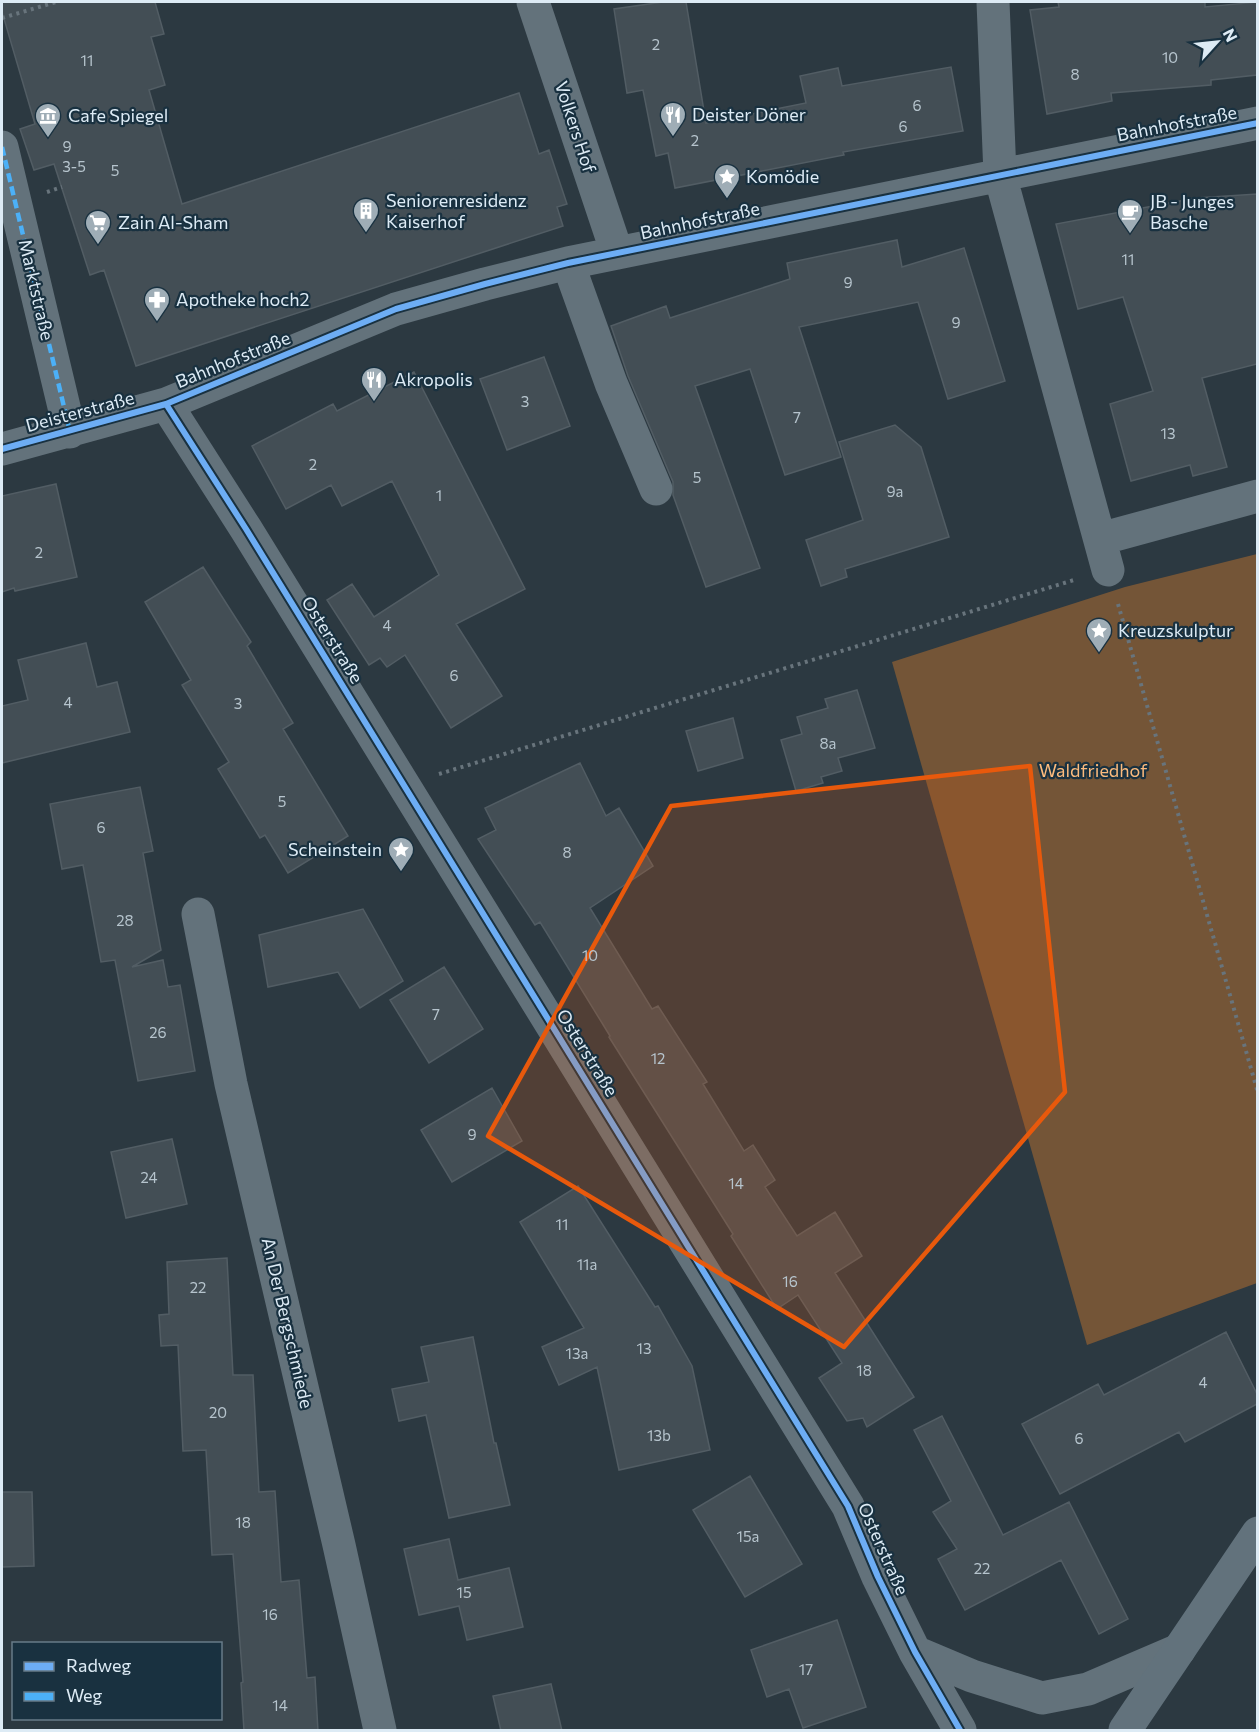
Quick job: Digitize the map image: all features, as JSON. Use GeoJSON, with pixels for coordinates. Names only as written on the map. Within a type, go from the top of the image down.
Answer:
{"type":"FeatureCollection","features":[{"type":"Feature","properties":{"kind":"main road"},"geometry":{"type":"LineString","coordinates":[[1125,1731],[1257,1533]]}},
{"type":"Feature","properties":{"kind":"street","name":"Volkers Hof"},"geometry":{"type":"LineString","coordinates":[[533,2],[617,253]]}},
{"type":"Feature","properties":{"kind":"street"},"geometry":{"type":"LineString","coordinates":[[993,2],[1000,175],[1108,570]]}},
{"type":"Feature","properties":{"kind":"street","name":"Bahnhofstraße"},"geometry":{"type":"LineString","coordinates":[[166,404],[396,309],[484,284],[568,263],[1257,123]]}},
{"type":"Feature","properties":{"kind":"street","name":"Marktstraße"},"geometry":{"type":"LineString","coordinates":[[2,147],[70,432]]}},
{"type":"Feature","properties":{"kind":"street"},"geometry":{"type":"LineString","coordinates":[[568,263],[610,383],[656,489]]}},
{"type":"Feature","properties":{"kind":"street","name":"Deisterstraße"},"geometry":{"type":"LineString","coordinates":[[2,449],[166,404]]}},
{"type":"Feature","properties":{"kind":"street","name":"Osterstraße"},"geometry":{"type":"LineString","coordinates":[[166,404],[246,529],[848,1506],[878,1577],[915,1652],[960,1731]]}},
{"type":"Feature","properties":{"kind":"street"},"geometry":{"type":"LineString","coordinates":[[1100,539],[1257,496]]}},
{"type":"Feature","properties":{"kind":"street","name":"An Der Bergschmiede"},"geometry":{"type":"LineString","coordinates":[[198,914],[231,1084],[380,1731]]}},
{"type":"Feature","properties":{"kind":"street"},"geometry":{"type":"LineString","coordinates":[[915,1652],[972,1676],[1042,1698],[1088,1689],[1179,1650]]}},
{"type":"Feature","properties":{"kind":"path"},"geometry":{"type":"LineString","coordinates":[[2,18],[56,2]]}},
{"type":"Feature","properties":{"kind":"path"},"geometry":{"type":"LineString","coordinates":[[404,785],[1108,570],[1257,1093]]}},
{"type":"Feature","properties":{"kind":"highlighted area"},"geometry":{"type":"Polygon","coordinates":[[[1030,766],[1065,1092],[844,1347],[488,1136],[671,806],[1030,766]]]}},
{"type":"Feature","properties":{"kind":"green space","name":"Waldfriedhof"},"geometry":{"type":"Polygon","coordinates":[[[1257,554],[1257,1283],[1087,1345],[892,662],[1125,587],[1257,554]]]}},
{"type":"Feature","properties":{"kind":"building","name":"Seniorenresidenz Kaiserhof"},"geometry":{"type":"Polygon","coordinates":[[[2,2],[155,2],[164,34],[151,37],[165,85],[149,90],[182,204],[519,93],[539,154],[549,150],[567,204],[557,207],[563,226],[136,366],[104,270],[90,275],[54,164],[34,170],[20,129],[35,124],[2,12],[2,2]]]}},
{"type":"Feature","properties":{"kind":"building"},"geometry":{"type":"Polygon","coordinates":[[[663,2],[686,2],[706,123],[806,103],[800,76],[838,68],[842,86],[951,67],[963,131],[843,152],[844,155],[675,188],[668,153],[656,156],[643,90],[627,93],[614,9],[663,2]]]}},
{"type":"Feature","properties":{"kind":"building"},"geometry":{"type":"Polygon","coordinates":[[[1058,2],[1205,2],[1205,7],[1257,2],[1257,75],[1211,80],[1211,85],[1111,93],[1112,101],[1047,114],[1030,10],[1059,7],[1058,2]]]}},
{"type":"Feature","properties":{"kind":"building"},"geometry":{"type":"Polygon","coordinates":[[[1257,194],[1257,364],[1202,378],[1227,467],[1193,476],[1190,465],[1131,481],[1110,404],[1153,391],[1123,297],[1078,309],[1056,224],[1196,198],[1257,194]]]}},
{"type":"Feature","properties":{"kind":"building"},"geometry":{"type":"Polygon","coordinates":[[[897,240],[902,267],[964,248],[1005,381],[948,399],[918,302],[799,327],[841,457],[785,475],[750,369],[695,386],[760,568],[706,587],[673,495],[673,482],[628,376],[611,326],[666,306],[670,318],[790,279],[787,263],[897,240]]]}},
{"type":"Feature","properties":{"kind":"building"},"geometry":{"type":"Polygon","coordinates":[[[544,357],[570,426],[507,450],[480,379],[544,357]]]}},
{"type":"Feature","properties":{"kind":"building"},"geometry":{"type":"Polygon","coordinates":[[[414,372],[525,589],[456,624],[502,696],[451,728],[405,655],[387,667],[380,658],[369,665],[327,600],[352,584],[374,617],[439,575],[392,481],[342,506],[331,485],[286,509],[252,446],[333,404],[337,411],[414,372]]]}},
{"type":"Feature","properties":{"kind":"building"},"geometry":{"type":"Polygon","coordinates":[[[895,425],[921,447],[949,537],[845,569],[847,577],[821,586],[806,540],[863,520],[839,442],[895,425]]]}},
{"type":"Feature","properties":{"kind":"building"},"geometry":{"type":"Polygon","coordinates":[[[56,484],[77,577],[2,592],[2,496],[56,484]]]}},
{"type":"Feature","properties":{"kind":"building"},"geometry":{"type":"Polygon","coordinates":[[[203,567],[251,642],[247,646],[293,723],[283,729],[348,836],[288,873],[265,835],[260,838],[218,769],[229,762],[182,685],[191,680],[145,602],[203,567]]]}},
{"type":"Feature","properties":{"kind":"building"},"geometry":{"type":"Polygon","coordinates":[[[86,643],[97,687],[117,682],[130,732],[2,763],[2,706],[28,700],[18,660],[86,643]]]}},
{"type":"Feature","properties":{"kind":"building"},"geometry":{"type":"Polygon","coordinates":[[[857,690],[875,748],[838,758],[842,771],[821,777],[823,783],[796,791],[781,740],[802,734],[797,717],[828,708],[825,699],[857,690]]]}},
{"type":"Feature","properties":{"kind":"building"},"geometry":{"type":"Polygon","coordinates":[[[733,718],[743,758],[698,771],[686,731],[733,718]]]}},
{"type":"Feature","properties":{"kind":"building"},"geometry":{"type":"Polygon","coordinates":[[[580,763],[606,816],[619,808],[653,866],[590,908],[652,1009],[658,1006],[707,1082],[703,1084],[744,1151],[753,1145],[775,1180],[765,1187],[797,1236],[835,1212],[862,1256],[835,1273],[914,1397],[867,1427],[863,1418],[847,1421],[819,1378],[842,1363],[798,1295],[777,1309],[540,922],[535,925],[478,839],[496,830],[485,808],[580,763]]]}},
{"type":"Feature","properties":{"kind":"building"},"geometry":{"type":"Polygon","coordinates":[[[140,787],[153,851],[143,853],[161,950],[132,967],[163,960],[168,987],[180,985],[195,1071],[138,1081],[115,960],[101,962],[83,865],[62,869],[50,804],[140,787]]]}},
{"type":"Feature","properties":{"kind":"building"},"geometry":{"type":"Polygon","coordinates":[[[363,909],[403,981],[360,1008],[338,972],[268,987],[259,935],[363,909]]]}},
{"type":"Feature","properties":{"kind":"building"},"geometry":{"type":"Polygon","coordinates":[[[444,967],[483,1029],[429,1063],[390,1000],[444,967]]]}},
{"type":"Feature","properties":{"kind":"building"},"geometry":{"type":"Polygon","coordinates":[[[492,1088],[522,1141],[452,1182],[421,1130],[492,1088]]]}},
{"type":"Feature","properties":{"kind":"building"},"geometry":{"type":"Polygon","coordinates":[[[172,1139],[187,1204],[126,1218],[111,1152],[172,1139]]]}},
{"type":"Feature","properties":{"kind":"building"},"geometry":{"type":"Polygon","coordinates":[[[578,1186],[655,1307],[658,1306],[692,1366],[710,1450],[619,1470],[597,1367],[559,1385],[542,1347],[584,1328],[520,1222],[578,1186]]]}},
{"type":"Feature","properties":{"kind":"building"},"geometry":{"type":"Polygon","coordinates":[[[227,1258],[233,1375],[253,1375],[259,1492],[275,1491],[281,1582],[299,1580],[307,1678],[315,1677],[318,1731],[244,1731],[241,1683],[243,1682],[233,1554],[212,1555],[206,1450],[183,1451],[178,1345],[161,1346],[159,1315],[169,1314],[167,1262],[227,1258]]]}},
{"type":"Feature","properties":{"kind":"building"},"geometry":{"type":"Polygon","coordinates":[[[1226,1332],[1257,1394],[1257,1404],[1185,1442],[1179,1432],[1060,1494],[1022,1424],[1098,1384],[1104,1395],[1226,1332]]]}},
{"type":"Feature","properties":{"kind":"building"},"geometry":{"type":"Polygon","coordinates":[[[473,1337],[494,1443],[496,1443],[510,1505],[449,1518],[426,1415],[399,1421],[392,1389],[429,1382],[421,1347],[473,1337]]]}},
{"type":"Feature","properties":{"kind":"building"},"geometry":{"type":"Polygon","coordinates":[[[942,1416],[1003,1535],[1069,1502],[1128,1619],[1099,1634],[1061,1560],[965,1610],[938,1559],[957,1549],[933,1512],[951,1501],[914,1430],[942,1416]]]}},
{"type":"Feature","properties":{"kind":"building"},"geometry":{"type":"Polygon","coordinates":[[[750,1476],[802,1564],[745,1597],[693,1510],[750,1476]]]}},
{"type":"Feature","properties":{"kind":"building"},"geometry":{"type":"Polygon","coordinates":[[[2,1492],[32,1492],[34,1566],[2,1567],[2,1492]]]}},
{"type":"Feature","properties":{"kind":"building"},"geometry":{"type":"Polygon","coordinates":[[[449,1539],[458,1580],[509,1568],[523,1627],[467,1640],[459,1606],[419,1615],[404,1549],[449,1539]]]}},
{"type":"Feature","properties":{"kind":"building"},"geometry":{"type":"Polygon","coordinates":[[[837,1620],[866,1707],[803,1728],[789,1689],[767,1697],[751,1650],[837,1620]]]}},
{"type":"Feature","properties":{"kind":"building"},"geometry":{"type":"Polygon","coordinates":[[[551,1684],[562,1731],[501,1731],[493,1696],[551,1684]]]}},
{"type":"Feature","properties":{"kind":"marked path"},"geometry":{"type":"LineString","coordinates":[[2,147],[70,432]]}},
{"type":"Feature","properties":{"kind":"cycle path"},"geometry":{"type":"LineString","coordinates":[[2,449],[166,404],[396,309],[485,284],[568,263],[1258,123]]}},
{"type":"Feature","properties":{"kind":"cycle path"},"geometry":{"type":"LineString","coordinates":[[166,404],[246,529],[848,1506],[878,1577],[915,1652],[960,1730]]}},
{"type":"Feature","properties":{"kind":"place","name":"Deister Döner"},"geometry":{"type":"Point","coordinates":[673,138]}},
{"type":"Feature","properties":{"kind":"place","name":"Cafe Spiegel"},"geometry":{"type":"Point","coordinates":[48,139]}},
{"type":"Feature","properties":{"kind":"place","name":"Komödie"},"geometry":{"type":"Point","coordinates":[727,200]}},
{"type":"Feature","properties":{"kind":"place","name":"Seniorenresidenz Kaiserhof"},"geometry":{"type":"Point","coordinates":[366,234]}},
{"type":"Feature","properties":{"kind":"place","name":"JB - Junges Basche"},"geometry":{"type":"Point","coordinates":[1130,235]}},
{"type":"Feature","properties":{"kind":"place","name":"Zain Al-Sham"},"geometry":{"type":"Point","coordinates":[98,246]}},
{"type":"Feature","properties":{"kind":"place","name":"Apotheke hoch2"},"geometry":{"type":"Point","coordinates":[157,323]}},
{"type":"Feature","properties":{"kind":"place","name":"Akropolis"},"geometry":{"type":"Point","coordinates":[374,403]}},
{"type":"Feature","properties":{"kind":"place","name":"Kreuzskulptur"},"geometry":{"type":"Point","coordinates":[1099,654]}},
{"type":"Feature","properties":{"kind":"place","name":"Scheinstein"},"geometry":{"type":"Point","coordinates":[401,873]}}]}
